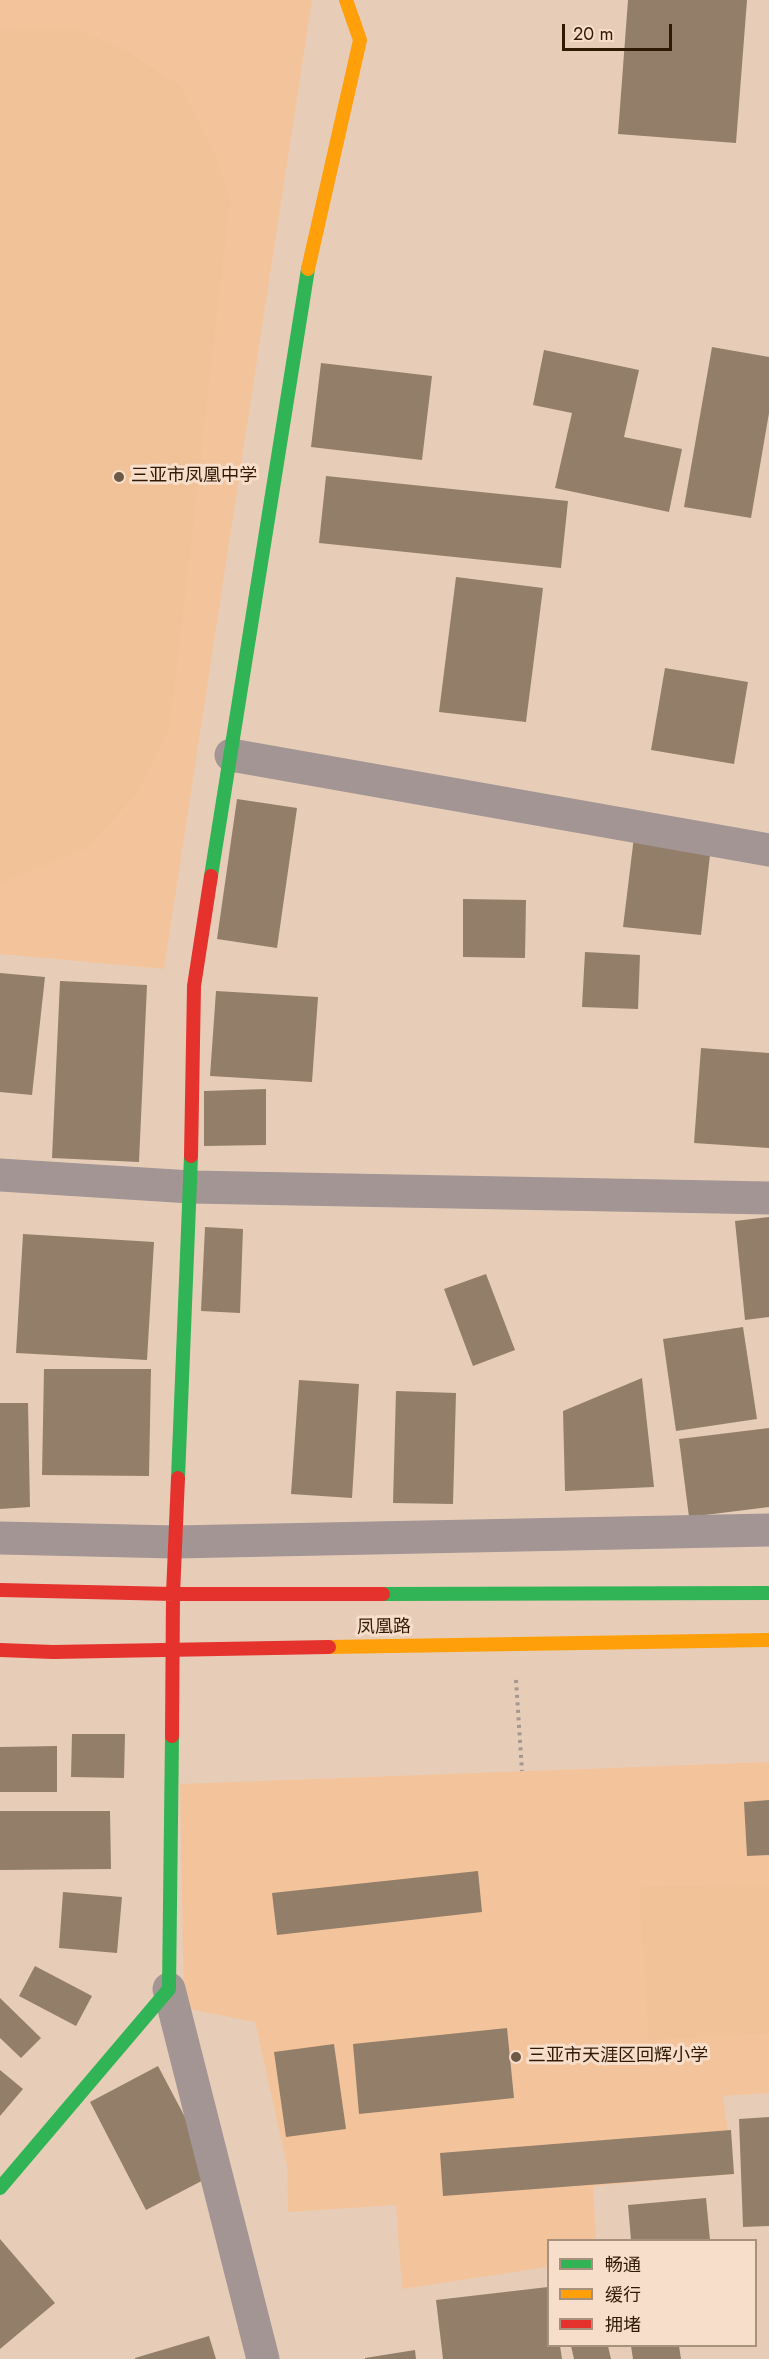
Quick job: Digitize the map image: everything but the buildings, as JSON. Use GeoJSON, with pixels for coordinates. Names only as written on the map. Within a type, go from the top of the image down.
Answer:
{"type":"FeatureCollection","features":[{"type":"Feature","properties":{"kind":"main road"},"geometry":{"type":"LineString","coordinates":[[0,2188],[169,1989],[172,1594],[190,1187],[194,986],[309,260],[360,40],[346,0]]}},
{"type":"Feature","properties":{"kind":"main road","name":"凤凰路"},"geometry":{"type":"LineString","coordinates":[[0,1590],[172,1594],[769,1593]]}},
{"type":"Feature","properties":{"kind":"main road","name":"凤凰路"},"geometry":{"type":"LineString","coordinates":[[0,1650],[172,1650],[769,1640]]}},
{"type":"Feature","properties":{"kind":"street"},"geometry":{"type":"LineString","coordinates":[[231,754],[769,850]]}},
{"type":"Feature","properties":{"kind":"street"},"geometry":{"type":"LineString","coordinates":[[0,1175],[190,1187],[769,1198]]}},
{"type":"Feature","properties":{"kind":"street"},"geometry":{"type":"LineString","coordinates":[[0,1538],[175,1542],[769,1530]]}},
{"type":"Feature","properties":{"kind":"street"},"geometry":{"type":"LineString","coordinates":[[169,1989],[263,2359]]}},
{"type":"Feature","properties":{"kind":"path"},"geometry":{"type":"LineString","coordinates":[[514,1644],[522,1771]]}},
{"type":"Feature","properties":{"kind":"shaded area","name":"三亚市凤凰中学"},"geometry":{"type":"Polygon","coordinates":[[[0,0],[312,0],[164,969],[0,954],[0,0]]]}},
{"type":"Feature","properties":{"kind":"shaded area","name":"三亚市凤凰中学"},"geometry":{"type":"Polygon","coordinates":[[[75,27],[130,53],[182,87],[216,158],[230,199],[170,727],[137,793],[87,848],[0,884],[0,29],[75,27]]]}},
{"type":"Feature","properties":{"kind":"shaded area","name":"三亚市天涯区回辉小学"},"geometry":{"type":"Polygon","coordinates":[[[769,1762],[769,2093],[723,2096],[734,2174],[593,2186],[596,2239],[547,2239],[547,2267],[402,2289],[396,2205],[288,2212],[287,2165],[255,2022],[184,2008],[180,1784],[769,1762]]]}},
{"type":"Feature","properties":{"kind":"shaded area"},"geometry":{"type":"Polygon","coordinates":[[[769,1884],[769,2033],[649,2040],[639,1887],[769,1884]]]}},
{"type":"Feature","properties":{"kind":"traffic: fast"},"geometry":{"type":"LineString","coordinates":[[211,876],[308,269]]}},
{"type":"Feature","properties":{"kind":"traffic: fast"},"geometry":{"type":"LineString","coordinates":[[178,1478],[191,1156]]}},
{"type":"Feature","properties":{"kind":"traffic: fast"},"geometry":{"type":"LineString","coordinates":[[383,1594],[769,1593]]}},
{"type":"Feature","properties":{"kind":"traffic: fast"},"geometry":{"type":"LineString","coordinates":[[0,2188],[169,1989],[172,1736]]}},
{"type":"Feature","properties":{"kind":"traffic: slow"},"geometry":{"type":"LineString","coordinates":[[308,269],[360,40],[346,0]]}},
{"type":"Feature","properties":{"kind":"traffic: slow"},"geometry":{"type":"LineString","coordinates":[[329,1647],[769,1640]]}},
{"type":"Feature","properties":{"kind":"traffic: jam"},"geometry":{"type":"LineString","coordinates":[[191,1156],[194,986],[211,876]]}},
{"type":"Feature","properties":{"kind":"traffic: jam"},"geometry":{"type":"LineString","coordinates":[[172,1736],[173,1594],[178,1478]]}},
{"type":"Feature","properties":{"kind":"traffic: jam"},"geometry":{"type":"LineString","coordinates":[[0,1590],[173,1594],[383,1594]]}},
{"type":"Feature","properties":{"kind":"traffic: jam"},"geometry":{"type":"LineString","coordinates":[[0,1650],[53,1652],[329,1647]]}},
{"type":"Feature","properties":{"kind":"place","name":"三亚市凤凰中学"},"geometry":{"type":"Point","coordinates":[119,477]}},
{"type":"Feature","properties":{"kind":"place","name":"三亚市天涯区回辉小学"},"geometry":{"type":"Point","coordinates":[516,2057]}}]}
